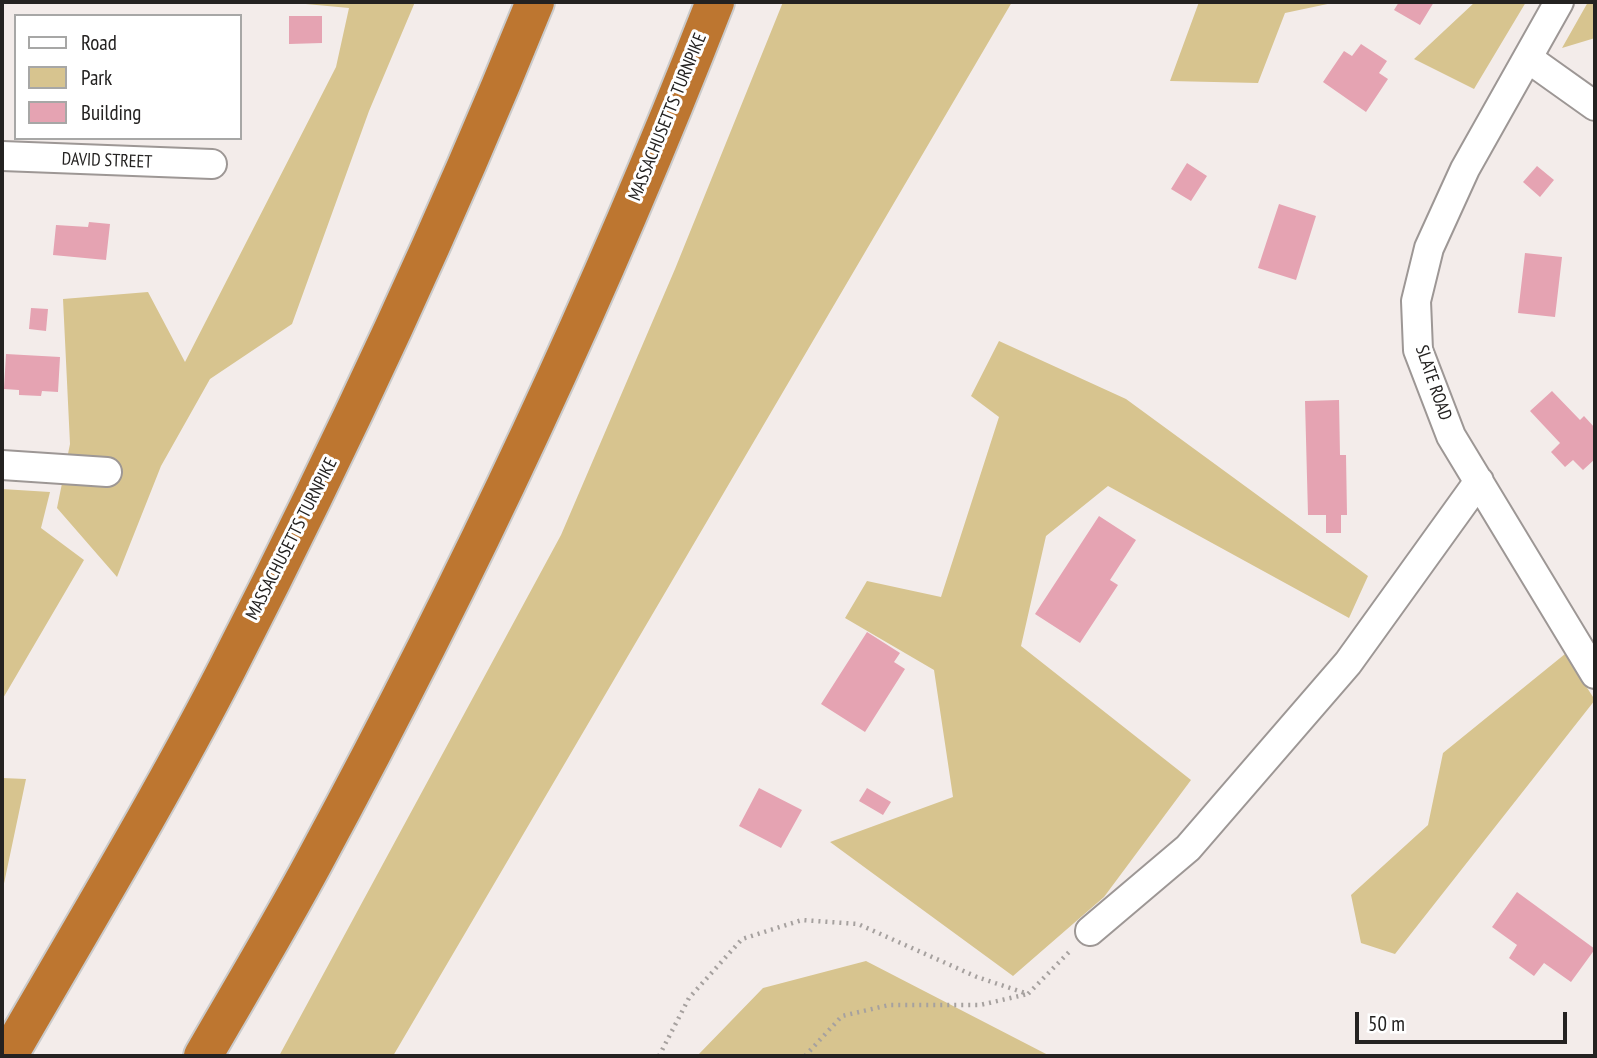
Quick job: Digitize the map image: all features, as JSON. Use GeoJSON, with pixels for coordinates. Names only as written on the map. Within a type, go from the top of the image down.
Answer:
{"type":"FeatureCollection","features":[{"type":"Feature","properties":{"kind":"highway","name":"MASSACHUSETTS TURNPIKE"},"geometry":{"type":"LineString","coordinates":[[8,1056],[117,869],[225,671],[329,467],[425,264],[535,2]]}},
{"type":"Feature","properties":{"kind":"highway","name":"MASSACHUSETTS TURNPIKE"},"geometry":{"type":"LineString","coordinates":[[203,1056],[314,863],[538,419],[634,201],[715,2]]}},
{"type":"Feature","properties":{"kind":"street","name":"SLATE ROAD"},"geometry":{"type":"LineString","coordinates":[[1559,2],[1465,169],[1429,248],[1416,301],[1418,350],[1451,436],[1595,674]]}},
{"type":"Feature","properties":{"kind":"street"},"geometry":{"type":"LineString","coordinates":[[1529,59],[1595,106]]}},
{"type":"Feature","properties":{"kind":"street","name":"DAVID STREET"},"geometry":{"type":"LineString","coordinates":[[2,156],[212,164]]}},
{"type":"Feature","properties":{"kind":"street"},"geometry":{"type":"LineString","coordinates":[[2,465],[107,472]]}},
{"type":"Feature","properties":{"kind":"street"},"geometry":{"type":"LineString","coordinates":[[1090,931],[1188,848],[1348,663],[1479,481]]}},
{"type":"Feature","properties":{"kind":"path"},"geometry":{"type":"LineString","coordinates":[[659,1056],[689,998],[742,939],[802,919],[858,924],[977,977],[1028,994]]}},
{"type":"Feature","properties":{"kind":"path"},"geometry":{"type":"LineString","coordinates":[[805,1056],[842,1016],[889,1005],[979,1005],[1028,994],[1090,931]]}},
{"type":"Feature","properties":{"kind":"green space"},"geometry":{"type":"Polygon","coordinates":[[[284,2],[415,2],[369,111],[292,324],[210,379],[161,466],[117,577],[57,508],[70,444],[63,299],[148,292],[185,362],[336,67],[349,8],[284,2]]]}},
{"type":"Feature","properties":{"kind":"green space"},"geometry":{"type":"Polygon","coordinates":[[[783,2],[1012,2],[393,1056],[279,1056],[561,535],[675,269],[783,2]]]}},
{"type":"Feature","properties":{"kind":"green space"},"geometry":{"type":"Polygon","coordinates":[[[1199,2],[1337,2],[1285,13],[1258,83],[1170,81],[1199,2]]]}},
{"type":"Feature","properties":{"kind":"green space"},"geometry":{"type":"Polygon","coordinates":[[[1475,2],[1526,2],[1474,89],[1414,59],[1475,2]]]}},
{"type":"Feature","properties":{"kind":"green space"},"geometry":{"type":"Polygon","coordinates":[[[1588,2],[1595,2],[1595,38],[1562,48],[1588,2]]]}},
{"type":"Feature","properties":{"kind":"green space"},"geometry":{"type":"Polygon","coordinates":[[[999,341],[1126,399],[1368,576],[1349,618],[1108,486],[1046,536],[1021,646],[1191,780],[1104,897],[1013,976],[830,842],[953,797],[934,670],[845,618],[867,581],[941,597],[999,417],[971,396],[999,341]]]}},
{"type":"Feature","properties":{"kind":"green space"},"geometry":{"type":"Polygon","coordinates":[[[2,489],[50,492],[41,528],[84,560],[2,700],[2,489]]]}},
{"type":"Feature","properties":{"kind":"green space"},"geometry":{"type":"Polygon","coordinates":[[[1565,654],[1595,700],[1395,954],[1361,943],[1351,895],[1428,825],[1443,753],[1565,654]]]}},
{"type":"Feature","properties":{"kind":"green space"},"geometry":{"type":"Polygon","coordinates":[[[2,778],[26,779],[2,893],[2,778]]]}},
{"type":"Feature","properties":{"kind":"green space"},"geometry":{"type":"Polygon","coordinates":[[[866,961],[1050,1056],[697,1056],[763,988],[866,961]]]}},
{"type":"Feature","properties":{"kind":"building"},"geometry":{"type":"Polygon","coordinates":[[[1399,2],[1434,2],[1420,25],[1394,10],[1399,2]]]}},
{"type":"Feature","properties":{"kind":"building"},"geometry":{"type":"Polygon","coordinates":[[[289,16],[322,16],[322,43],[289,44],[289,16]]]}},
{"type":"Feature","properties":{"kind":"building"},"geometry":{"type":"Polygon","coordinates":[[[1361,44],[1387,61],[1379,73],[1388,79],[1366,112],[1323,82],[1344,51],[1352,56],[1361,44]]]}},
{"type":"Feature","properties":{"kind":"building"},"geometry":{"type":"Polygon","coordinates":[[[1187,163],[1207,176],[1191,201],[1171,189],[1187,163]]]}},
{"type":"Feature","properties":{"kind":"building"},"geometry":{"type":"Polygon","coordinates":[[[1537,166],[1554,180],[1540,197],[1523,182],[1537,166]]]}},
{"type":"Feature","properties":{"kind":"building"},"geometry":{"type":"Polygon","coordinates":[[[1279,204],[1316,216],[1296,280],[1258,268],[1279,204]]]}},
{"type":"Feature","properties":{"kind":"building"},"geometry":{"type":"Polygon","coordinates":[[[89,222],[110,224],[106,260],[53,255],[56,225],[88,227],[89,222]]]}},
{"type":"Feature","properties":{"kind":"building"},"geometry":{"type":"Polygon","coordinates":[[[1525,253],[1562,257],[1555,317],[1518,313],[1525,253]]]}},
{"type":"Feature","properties":{"kind":"building"},"geometry":{"type":"Polygon","coordinates":[[[31,308],[48,309],[46,331],[29,329],[31,308]]]}},
{"type":"Feature","properties":{"kind":"building"},"geometry":{"type":"Polygon","coordinates":[[[6,354],[60,357],[58,392],[42,391],[41,396],[19,395],[19,390],[4,389],[6,354]]]}},
{"type":"Feature","properties":{"kind":"building"},"geometry":{"type":"Polygon","coordinates":[[[1552,391],[1580,420],[1584,416],[1595,428],[1595,459],[1583,470],[1573,460],[1565,467],[1551,452],[1560,443],[1530,411],[1552,391]]]}},
{"type":"Feature","properties":{"kind":"building"},"geometry":{"type":"Polygon","coordinates":[[[1339,400],[1340,455],[1346,455],[1347,515],[1341,515],[1341,533],[1326,533],[1326,515],[1308,515],[1305,401],[1339,400]]]}},
{"type":"Feature","properties":{"kind":"building"},"geometry":{"type":"Polygon","coordinates":[[[1099,516],[1136,540],[1110,580],[1118,585],[1080,643],[1035,614],[1099,516]]]}},
{"type":"Feature","properties":{"kind":"building"},"geometry":{"type":"Polygon","coordinates":[[[867,632],[900,653],[894,662],[905,669],[865,732],[821,704],[867,632]]]}},
{"type":"Feature","properties":{"kind":"building"},"geometry":{"type":"Polygon","coordinates":[[[759,788],[802,810],[781,848],[739,826],[759,788]]]}},
{"type":"Feature","properties":{"kind":"building"},"geometry":{"type":"Polygon","coordinates":[[[867,788],[891,802],[883,815],[859,801],[867,788]]]}},
{"type":"Feature","properties":{"kind":"building"},"geometry":{"type":"Polygon","coordinates":[[[1517,892],[1595,949],[1571,982],[1544,963],[1534,976],[1509,958],[1517,945],[1492,927],[1517,892]]]}}]}
